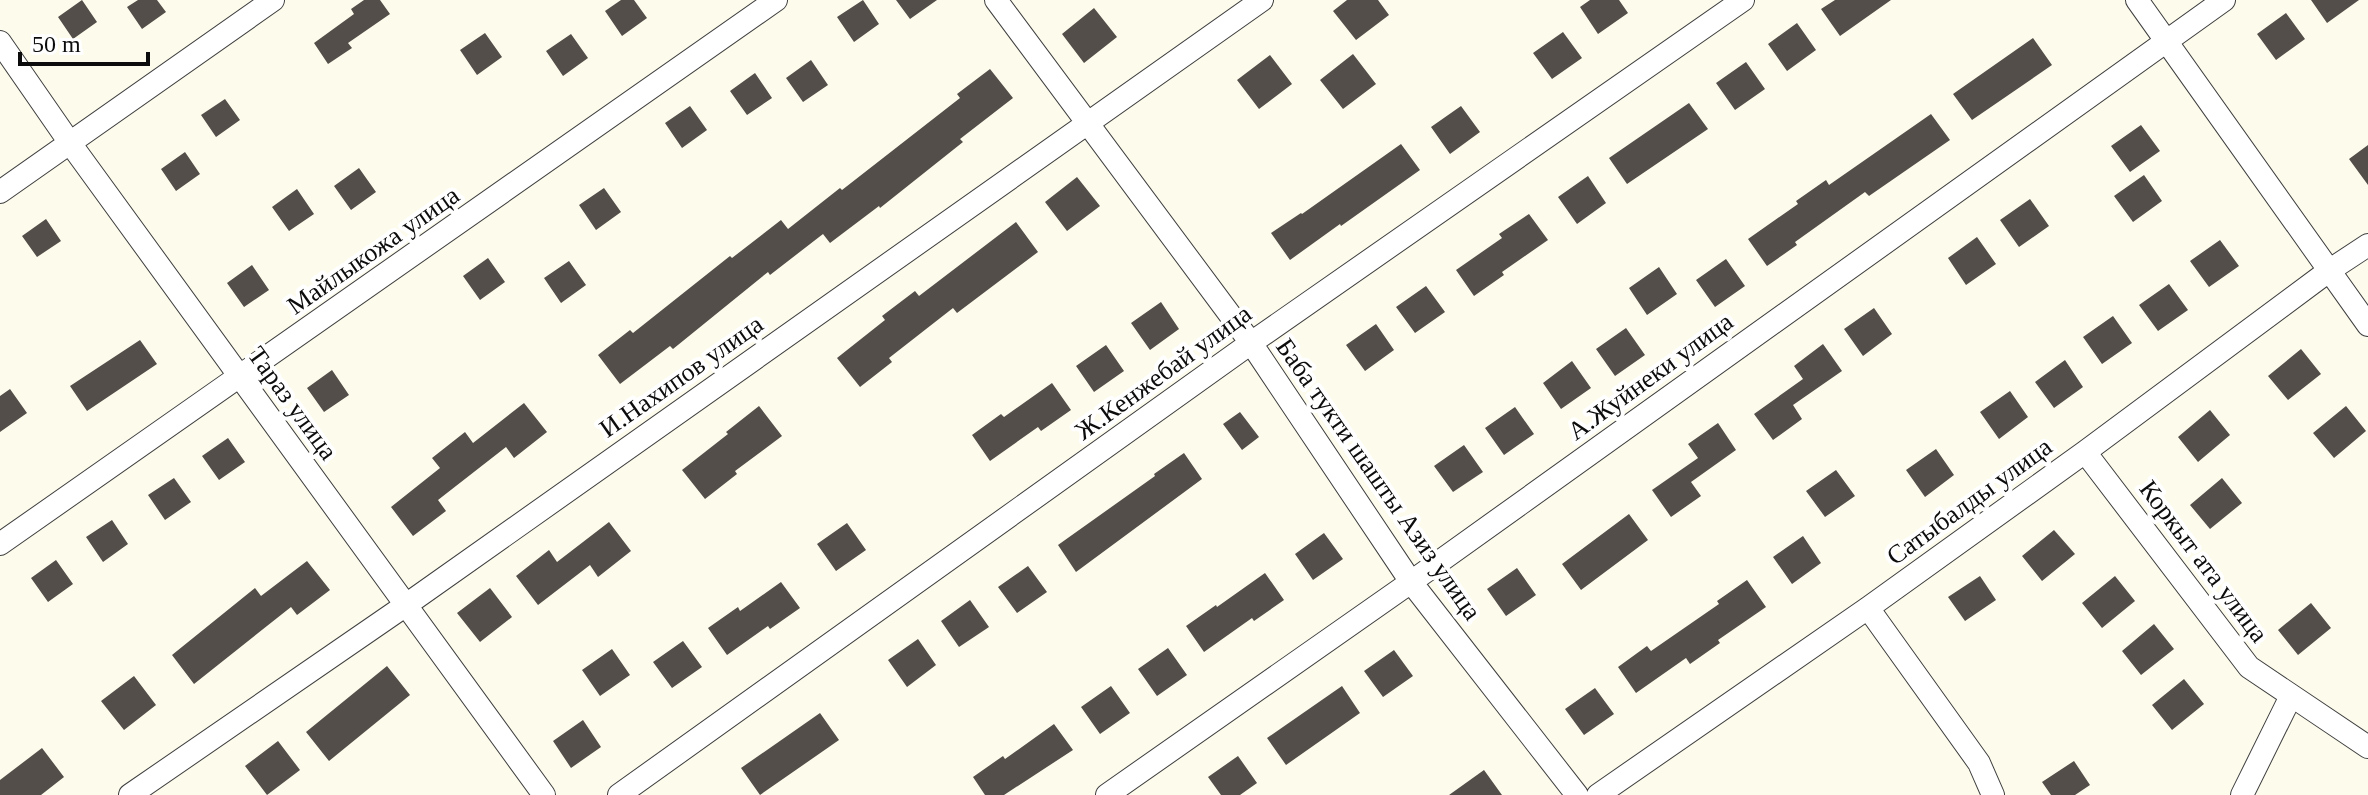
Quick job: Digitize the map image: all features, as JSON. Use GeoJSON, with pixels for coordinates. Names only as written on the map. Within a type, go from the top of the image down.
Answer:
{"type":"FeatureCollection","features":[{"type":"Feature","properties":{"kind":"street"},"geometry":{"type":"LineString","coordinates":[[0,192],[273,0]]}},
{"type":"Feature","properties":{"kind":"street","name":"Майлыкожа улица"},"geometry":{"type":"LineString","coordinates":[[0,544],[776,0]]}},
{"type":"Feature","properties":{"kind":"street","name":"Баба тукти шашты Азиз улица"},"geometry":{"type":"LineString","coordinates":[[996,0],[1251,343],[1411,582],[1577,795]]}},
{"type":"Feature","properties":{"kind":"street","name":"И.Нахипов улица"},"geometry":{"type":"LineString","coordinates":[[130,795],[406,605],[1262,0]]}},
{"type":"Feature","properties":{"kind":"street","name":"Ж.Кенжебай улица"},"geometry":{"type":"LineString","coordinates":[[619,795],[1251,343],[1743,0]]}},
{"type":"Feature","properties":{"kind":"street"},"geometry":{"type":"LineString","coordinates":[[2137,0],[2368,325]]}},
{"type":"Feature","properties":{"kind":"street","name":"А.Жуйнеки улица"},"geometry":{"type":"LineString","coordinates":[[1107,795],[1411,582],[2224,0]]}},
{"type":"Feature","properties":{"kind":"street","name":"Тараз улица"},"geometry":{"type":"LineString","coordinates":[[0,42],[70,143],[544,795]]}},
{"type":"Feature","properties":{"kind":"street","name":"Сатыбалды улица"},"geometry":{"type":"LineString","coordinates":[[1598,795],[1868,608],[2368,245]]}},
{"type":"Feature","properties":{"kind":"street","name":"Коркыт ата улица"},"geometry":{"type":"LineString","coordinates":[[2085,452],[2249,667],[2368,747]]}},
{"type":"Feature","properties":{"kind":"street"},"geometry":{"type":"LineString","coordinates":[[1868,608],[1979,763],[1993,795]]}},
{"type":"Feature","properties":{"kind":"street"},"geometry":{"type":"LineString","coordinates":[[2242,795],[2291,696]]}},
{"type":"Feature","properties":{"kind":"building"},"geometry":{"type":"Polygon","coordinates":[[[82,0],[97,22],[73,39],[58,17],[82,0]]]}},
{"type":"Feature","properties":{"kind":"building"},"geometry":{"type":"Polygon","coordinates":[[[138,0],[157,0],[166,12],[142,29],[127,7],[138,0]]]}},
{"type":"Feature","properties":{"kind":"building"},"geometry":{"type":"Polygon","coordinates":[[[364,0],[380,0],[390,14],[348,43],[352,48],[328,64],[314,43],[354,14],[351,9],[364,0]]]}},
{"type":"Feature","properties":{"kind":"building"},"geometry":{"type":"Polygon","coordinates":[[[621,0],[634,0],[647,18],[622,36],[605,11],[621,0]]]}},
{"type":"Feature","properties":{"kind":"building"},"geometry":{"type":"Polygon","coordinates":[[[863,0],[879,24],[854,42],[837,17],[863,0]]]}},
{"type":"Feature","properties":{"kind":"building"},"geometry":{"type":"Polygon","coordinates":[[[896,0],[937,0],[910,19],[896,0]]]}},
{"type":"Feature","properties":{"kind":"building"},"geometry":{"type":"Polygon","coordinates":[[[1347,0],[1378,0],[1389,15],[1356,40],[1333,11],[1347,0]]]}},
{"type":"Feature","properties":{"kind":"building"},"geometry":{"type":"Polygon","coordinates":[[[1590,0],[1619,0],[1628,13],[1598,34],[1580,7],[1590,0]]]}},
{"type":"Feature","properties":{"kind":"building"},"geometry":{"type":"Polygon","coordinates":[[[1835,0],[1891,0],[1840,36],[1821,9],[1835,0]]]}},
{"type":"Feature","properties":{"kind":"building"},"geometry":{"type":"Polygon","coordinates":[[[2311,0],[2359,0],[2327,23],[2311,0]]]}},
{"type":"Feature","properties":{"kind":"building"},"geometry":{"type":"Polygon","coordinates":[[[1094,8],[1117,37],[1084,63],[1062,34],[1094,8]]]}},
{"type":"Feature","properties":{"kind":"building"},"geometry":{"type":"Polygon","coordinates":[[[2286,13],[2305,39],[2276,60],[2257,34],[2286,13]]]}},
{"type":"Feature","properties":{"kind":"building"},"geometry":{"type":"Polygon","coordinates":[[[1797,23],[1816,50],[1787,71],[1768,44],[1797,23]]]}},
{"type":"Feature","properties":{"kind":"building"},"geometry":{"type":"Polygon","coordinates":[[[1563,32],[1582,58],[1552,79],[1533,53],[1563,32]]]}},
{"type":"Feature","properties":{"kind":"building"},"geometry":{"type":"Polygon","coordinates":[[[485,33],[502,57],[477,75],[460,50],[485,33]]]}},
{"type":"Feature","properties":{"kind":"building"},"geometry":{"type":"Polygon","coordinates":[[[571,34],[588,58],[563,76],[546,51],[571,34]]]}},
{"type":"Feature","properties":{"kind":"building"},"geometry":{"type":"Polygon","coordinates":[[[2033,38],[2052,65],[1972,120],[1953,94],[2033,38]]]}},
{"type":"Feature","properties":{"kind":"building"},"geometry":{"type":"Polygon","coordinates":[[[1353,54],[1376,84],[1343,109],[1320,80],[1353,54]]]}},
{"type":"Feature","properties":{"kind":"building"},"geometry":{"type":"Polygon","coordinates":[[[1270,55],[1292,84],[1259,109],[1237,80],[1270,55]]]}},
{"type":"Feature","properties":{"kind":"building"},"geometry":{"type":"Polygon","coordinates":[[[811,60],[828,85],[803,102],[786,78],[811,60]]]}},
{"type":"Feature","properties":{"kind":"building"},"geometry":{"type":"Polygon","coordinates":[[[1746,62],[1765,89],[1735,110],[1716,83],[1746,62]]]}},
{"type":"Feature","properties":{"kind":"building"},"geometry":{"type":"Polygon","coordinates":[[[990,69],[1013,98],[960,139],[963,142],[830,243],[823,234],[770,275],[768,272],[673,349],[670,346],[620,384],[598,355],[630,330],[633,333],[781,220],[788,229],[840,188],[842,190],[960,98],[957,94],[990,69]]]}},
{"type":"Feature","properties":{"kind":"building"},"geometry":{"type":"Polygon","coordinates":[[[755,73],[772,98],[747,115],[730,91],[755,73]]]}},
{"type":"Feature","properties":{"kind":"building"},"geometry":{"type":"Polygon","coordinates":[[[225,99],[240,120],[216,137],[201,115],[225,99]]]}},
{"type":"Feature","properties":{"kind":"building"},"geometry":{"type":"Polygon","coordinates":[[[1689,103],[1708,129],[1627,184],[1609,158],[1689,103]]]}},
{"type":"Feature","properties":{"kind":"building"},"geometry":{"type":"Polygon","coordinates":[[[690,106],[707,130],[682,148],[665,123],[690,106]]]}},
{"type":"Feature","properties":{"kind":"building"},"geometry":{"type":"Polygon","coordinates":[[[1461,106],[1480,132],[1450,154],[1431,127],[1461,106]]]}},
{"type":"Feature","properties":{"kind":"building"},"geometry":{"type":"Polygon","coordinates":[[[1931,114],[1950,140],[1869,196],[1865,192],[1767,266],[1748,239],[1826,180],[1829,185],[1931,114]]]}},
{"type":"Feature","properties":{"kind":"building"},"geometry":{"type":"Polygon","coordinates":[[[2141,125],[2160,151],[2130,172],[2111,146],[2141,125]]]}},
{"type":"Feature","properties":{"kind":"building"},"geometry":{"type":"Polygon","coordinates":[[[1401,144],[1420,170],[1290,260],[1271,233],[1401,144]]]}},
{"type":"Feature","properties":{"kind":"building"},"geometry":{"type":"Polygon","coordinates":[[[2368,145],[2368,185],[2349,159],[2368,145]]]}},
{"type":"Feature","properties":{"kind":"building"},"geometry":{"type":"Polygon","coordinates":[[[185,152],[200,174],[176,191],[161,169],[185,152]]]}},
{"type":"Feature","properties":{"kind":"building"},"geometry":{"type":"Polygon","coordinates":[[[359,168],[376,192],[351,210],[334,186],[359,168]]]}},
{"type":"Feature","properties":{"kind":"building"},"geometry":{"type":"Polygon","coordinates":[[[2144,175],[2162,201],[2133,222],[2114,196],[2144,175]]]}},
{"type":"Feature","properties":{"kind":"building"},"geometry":{"type":"Polygon","coordinates":[[[1588,176],[1606,203],[1577,224],[1558,197],[1588,176]]]}},
{"type":"Feature","properties":{"kind":"building"},"geometry":{"type":"Polygon","coordinates":[[[1077,177],[1100,206],[1067,231],[1045,202],[1077,177]]]}},
{"type":"Feature","properties":{"kind":"building"},"geometry":{"type":"Polygon","coordinates":[[[604,188],[621,212],[596,230],[579,205],[604,188]]]}},
{"type":"Feature","properties":{"kind":"building"},"geometry":{"type":"Polygon","coordinates":[[[297,189],[314,214],[289,231],[272,207],[297,189]]]}},
{"type":"Feature","properties":{"kind":"building"},"geometry":{"type":"Polygon","coordinates":[[[2030,199],[2049,226],[2019,247],[2000,220],[2030,199]]]}},
{"type":"Feature","properties":{"kind":"building"},"geometry":{"type":"Polygon","coordinates":[[[1529,214],[1548,240],[1474,296],[1456,270],[1502,238],[1499,234],[1529,214]]]}},
{"type":"Feature","properties":{"kind":"building"},"geometry":{"type":"Polygon","coordinates":[[[46,219],[61,241],[37,257],[22,236],[46,219]]]}},
{"type":"Feature","properties":{"kind":"building"},"geometry":{"type":"Polygon","coordinates":[[[1016,222],[1038,252],[957,313],[953,308],[889,358],[892,362],[860,387],[837,358],[885,320],[882,316],[915,291],[919,296],[1016,222]]]}},
{"type":"Feature","properties":{"kind":"building"},"geometry":{"type":"Polygon","coordinates":[[[1977,237],[1996,264],[1966,285],[1948,258],[1977,237]]]}},
{"type":"Feature","properties":{"kind":"building"},"geometry":{"type":"Polygon","coordinates":[[[2220,240],[2239,266],[2209,287],[2190,261],[2220,240]]]}},
{"type":"Feature","properties":{"kind":"building"},"geometry":{"type":"Polygon","coordinates":[[[488,258],[505,282],[480,300],[463,276],[488,258]]]}},
{"type":"Feature","properties":{"kind":"building"},"geometry":{"type":"Polygon","coordinates":[[[1726,259],[1745,286],[1715,307],[1696,280],[1726,259]]]}},
{"type":"Feature","properties":{"kind":"building"},"geometry":{"type":"Polygon","coordinates":[[[569,261],[586,285],[561,303],[544,278],[569,261]]]}},
{"type":"Feature","properties":{"kind":"building"},"geometry":{"type":"Polygon","coordinates":[[[252,265],[269,290],[244,307],[227,283],[252,265]]]}},
{"type":"Feature","properties":{"kind":"building"},"geometry":{"type":"Polygon","coordinates":[[[1659,267],[1677,294],[1647,315],[1629,288],[1659,267]]]}},
{"type":"Feature","properties":{"kind":"building"},"geometry":{"type":"Polygon","coordinates":[[[2169,284],[2188,310],[2158,331],[2139,305],[2169,284]]]}},
{"type":"Feature","properties":{"kind":"building"},"geometry":{"type":"Polygon","coordinates":[[[1426,286],[1445,312],[1415,333],[1396,307],[1426,286]]]}},
{"type":"Feature","properties":{"kind":"building"},"geometry":{"type":"Polygon","coordinates":[[[1161,302],[1179,329],[1150,350],[1131,323],[1161,302]]]}},
{"type":"Feature","properties":{"kind":"building"},"geometry":{"type":"Polygon","coordinates":[[[1874,308],[1892,334],[1863,356],[1844,329],[1874,308]]]}},
{"type":"Feature","properties":{"kind":"building"},"geometry":{"type":"Polygon","coordinates":[[[2113,316],[2132,343],[2102,364],[2083,337],[2113,316]]]}},
{"type":"Feature","properties":{"kind":"building"},"geometry":{"type":"Polygon","coordinates":[[[1376,324],[1394,350],[1365,371],[1346,345],[1376,324]]]}},
{"type":"Feature","properties":{"kind":"building"},"geometry":{"type":"Polygon","coordinates":[[[1626,328],[1645,355],[1615,376],[1596,349],[1626,328]]]}},
{"type":"Feature","properties":{"kind":"building"},"geometry":{"type":"Polygon","coordinates":[[[140,340],[157,364],[87,411],[70,386],[140,340]]]}},
{"type":"Feature","properties":{"kind":"building"},"geometry":{"type":"Polygon","coordinates":[[[1823,344],[1842,371],[1793,405],[1802,419],[1773,440],[1754,414],[1803,379],[1794,366],[1823,344]]]}},
{"type":"Feature","properties":{"kind":"building"},"geometry":{"type":"Polygon","coordinates":[[[1106,345],[1124,371],[1094,392],[1076,366],[1106,345]]]}},
{"type":"Feature","properties":{"kind":"building"},"geometry":{"type":"Polygon","coordinates":[[[2301,349],[2321,374],[2288,400],[2268,376],[2301,349]]]}},
{"type":"Feature","properties":{"kind":"building"},"geometry":{"type":"Polygon","coordinates":[[[2065,360],[2083,387],[2054,408],[2035,382],[2065,360]]]}},
{"type":"Feature","properties":{"kind":"building"},"geometry":{"type":"Polygon","coordinates":[[[1572,361],[1591,388],[1561,409],[1543,383],[1572,361]]]}},
{"type":"Feature","properties":{"kind":"building"},"geometry":{"type":"Polygon","coordinates":[[[332,370],[349,395],[324,412],[307,388],[332,370]]]}},
{"type":"Feature","properties":{"kind":"building"},"geometry":{"type":"Polygon","coordinates":[[[1052,383],[1071,410],[1041,431],[1038,427],[990,461],[972,435],[1052,383]]]}},
{"type":"Feature","properties":{"kind":"building"},"geometry":{"type":"Polygon","coordinates":[[[10,389],[27,413],[0,432],[0,396],[10,389]]]}},
{"type":"Feature","properties":{"kind":"building"},"geometry":{"type":"Polygon","coordinates":[[[2010,391],[2028,417],[1999,439],[1980,412],[2010,391]]]}},
{"type":"Feature","properties":{"kind":"building"},"geometry":{"type":"Polygon","coordinates":[[[524,403],[547,432],[514,458],[506,447],[438,500],[446,511],[413,536],[391,507],[440,468],[432,458],[465,432],[473,443],[524,403]]]}},
{"type":"Feature","properties":{"kind":"building"},"geometry":{"type":"Polygon","coordinates":[[[759,406],[782,436],[735,471],[737,474],[705,499],[682,470],[759,406]]]}},
{"type":"Feature","properties":{"kind":"building"},"geometry":{"type":"Polygon","coordinates":[[[2346,406],[2366,431],[2334,458],[2313,433],[2346,406]]]}},
{"type":"Feature","properties":{"kind":"building"},"geometry":{"type":"Polygon","coordinates":[[[1515,407],[1534,434],[1504,455],[1485,428],[1515,407]]]}},
{"type":"Feature","properties":{"kind":"building"},"geometry":{"type":"Polygon","coordinates":[[[2210,410],[2230,435],[2198,462],[2178,437],[2210,410]]]}},
{"type":"Feature","properties":{"kind":"building"},"geometry":{"type":"Polygon","coordinates":[[[1240,412],[1259,437],[1242,450],[1223,424],[1240,412]]]}},
{"type":"Feature","properties":{"kind":"building"},"geometry":{"type":"Polygon","coordinates":[[[1718,423],[1736,450],[1691,482],[1701,496],[1671,517],[1652,490],[1698,458],[1688,444],[1718,423]]]}},
{"type":"Feature","properties":{"kind":"building"},"geometry":{"type":"Polygon","coordinates":[[[228,438],[245,462],[219,480],[202,456],[228,438]]]}},
{"type":"Feature","properties":{"kind":"building"},"geometry":{"type":"Polygon","coordinates":[[[1464,445],[1483,472],[1453,492],[1434,466],[1464,445]]]}},
{"type":"Feature","properties":{"kind":"building"},"geometry":{"type":"Polygon","coordinates":[[[1936,449],[1954,475],[1925,497],[1906,470],[1936,449]]]}},
{"type":"Feature","properties":{"kind":"building"},"geometry":{"type":"Polygon","coordinates":[[[1184,453],[1202,479],[1076,572],[1058,545],[1184,453]]]}},
{"type":"Feature","properties":{"kind":"building"},"geometry":{"type":"Polygon","coordinates":[[[1836,470],[1855,496],[1825,517],[1806,491],[1836,470]]]}},
{"type":"Feature","properties":{"kind":"building"},"geometry":{"type":"Polygon","coordinates":[[[174,478],[191,502],[165,520],[148,495],[174,478]]]}},
{"type":"Feature","properties":{"kind":"building"},"geometry":{"type":"Polygon","coordinates":[[[2222,478],[2242,503],[2210,529],[2190,505],[2222,478]]]}},
{"type":"Feature","properties":{"kind":"building"},"geometry":{"type":"Polygon","coordinates":[[[1629,514],[1648,540],[1581,590],[1562,564],[1629,514]]]}},
{"type":"Feature","properties":{"kind":"building"},"geometry":{"type":"Polygon","coordinates":[[[112,520],[128,544],[103,562],[86,537],[112,520]]]}},
{"type":"Feature","properties":{"kind":"building"},"geometry":{"type":"Polygon","coordinates":[[[609,522],[631,551],[598,577],[590,565],[538,605],[516,576],[549,550],[557,562],[609,522]]]}},
{"type":"Feature","properties":{"kind":"building"},"geometry":{"type":"Polygon","coordinates":[[[847,523],[866,550],[836,571],[817,544],[847,523]]]}},
{"type":"Feature","properties":{"kind":"building"},"geometry":{"type":"Polygon","coordinates":[[[2054,530],[2075,554],[2042,581],[2022,556],[2054,530]]]}},
{"type":"Feature","properties":{"kind":"building"},"geometry":{"type":"Polygon","coordinates":[[[1324,533],[1343,559],[1313,580],[1295,554],[1324,533]]]}},
{"type":"Feature","properties":{"kind":"building"},"geometry":{"type":"Polygon","coordinates":[[[1803,536],[1821,563],[1792,584],[1773,557],[1803,536]]]}},
{"type":"Feature","properties":{"kind":"building"},"geometry":{"type":"Polygon","coordinates":[[[56,560],[73,584],[48,602],[31,578],[56,560]]]}},
{"type":"Feature","properties":{"kind":"building"},"geometry":{"type":"Polygon","coordinates":[[[307,561],[330,590],[297,615],[291,607],[194,684],[172,655],[255,588],[261,596],[307,561]]]}},
{"type":"Feature","properties":{"kind":"building"},"geometry":{"type":"Polygon","coordinates":[[[1028,566],[1047,592],[1017,613],[998,587],[1028,566]]]}},
{"type":"Feature","properties":{"kind":"building"},"geometry":{"type":"Polygon","coordinates":[[[1517,568],[1536,595],[1506,616],[1487,589],[1517,568]]]}},
{"type":"Feature","properties":{"kind":"building"},"geometry":{"type":"Polygon","coordinates":[[[1265,573],[1284,600],[1204,652],[1186,626],[1265,573]]]}},
{"type":"Feature","properties":{"kind":"building"},"geometry":{"type":"Polygon","coordinates":[[[1980,576],[1996,600],[1965,621],[1948,597],[1980,576]]]}},
{"type":"Feature","properties":{"kind":"building"},"geometry":{"type":"Polygon","coordinates":[[[2115,576],[2135,601],[2102,628],[2082,603],[2115,576]]]}},
{"type":"Feature","properties":{"kind":"building"},"geometry":{"type":"Polygon","coordinates":[[[1747,580],[1766,607],[1690,664],[1686,658],[1636,693],[1618,667],[1647,646],[1651,651],[1719,604],[1717,601],[1747,580]]]}},
{"type":"Feature","properties":{"kind":"building"},"geometry":{"type":"Polygon","coordinates":[[[781,582],[800,608],[727,655],[708,628],[738,607],[740,611],[781,582]]]}},
{"type":"Feature","properties":{"kind":"building"},"geometry":{"type":"Polygon","coordinates":[[[490,588],[512,617],[480,642],[457,613],[490,588]]]}},
{"type":"Feature","properties":{"kind":"building"},"geometry":{"type":"Polygon","coordinates":[[[970,600],[989,627],[959,647],[941,621],[970,600]]]}},
{"type":"Feature","properties":{"kind":"building"},"geometry":{"type":"Polygon","coordinates":[[[2311,603],[2331,628],[2298,655],[2278,630],[2311,603]]]}},
{"type":"Feature","properties":{"kind":"building"},"geometry":{"type":"Polygon","coordinates":[[[2154,624],[2174,649],[2141,675],[2122,651],[2154,624]]]}},
{"type":"Feature","properties":{"kind":"building"},"geometry":{"type":"Polygon","coordinates":[[[918,639],[936,665],[907,687],[888,660],[918,639]]]}},
{"type":"Feature","properties":{"kind":"building"},"geometry":{"type":"Polygon","coordinates":[[[683,641],[702,667],[672,688],[653,662],[683,641]]]}},
{"type":"Feature","properties":{"kind":"building"},"geometry":{"type":"Polygon","coordinates":[[[1168,648],[1187,675],[1157,696],[1138,669],[1168,648]]]}},
{"type":"Feature","properties":{"kind":"building"},"geometry":{"type":"Polygon","coordinates":[[[612,649],[630,675],[600,696],[582,670],[612,649]]]}},
{"type":"Feature","properties":{"kind":"building"},"geometry":{"type":"Polygon","coordinates":[[[1394,650],[1413,676],[1383,697],[1364,671],[1394,650]]]}},
{"type":"Feature","properties":{"kind":"building"},"geometry":{"type":"Polygon","coordinates":[[[387,666],[410,695],[329,761],[306,732],[387,666]]]}},
{"type":"Feature","properties":{"kind":"building"},"geometry":{"type":"Polygon","coordinates":[[[134,676],[156,705],[124,730],[101,701],[134,676]]]}},
{"type":"Feature","properties":{"kind":"building"},"geometry":{"type":"Polygon","coordinates":[[[2184,679],[2204,704],[2172,730],[2152,705],[2184,679]]]}},
{"type":"Feature","properties":{"kind":"building"},"geometry":{"type":"Polygon","coordinates":[[[1111,686],[1130,713],[1100,734],[1081,707],[1111,686]]]}},
{"type":"Feature","properties":{"kind":"building"},"geometry":{"type":"Polygon","coordinates":[[[1342,686],[1360,713],[1286,765],[1267,738],[1342,686]]]}},
{"type":"Feature","properties":{"kind":"building"},"geometry":{"type":"Polygon","coordinates":[[[1595,688],[1614,714],[1584,735],[1565,709],[1595,688]]]}},
{"type":"Feature","properties":{"kind":"building"},"geometry":{"type":"Polygon","coordinates":[[[820,713],[839,740],[760,795],[741,768],[820,713]]]}},
{"type":"Feature","properties":{"kind":"building"},"geometry":{"type":"Polygon","coordinates":[[[583,720],[601,747],[571,768],[553,741],[583,720]]]}},
{"type":"Feature","properties":{"kind":"building"},"geometry":{"type":"Polygon","coordinates":[[[1054,724],[1073,750],[1004,795],[985,795],[973,777],[1003,756],[1005,759],[1054,724]]]}},
{"type":"Feature","properties":{"kind":"building"},"geometry":{"type":"Polygon","coordinates":[[[278,741],[300,770],[267,795],[245,766],[278,741]]]}},
{"type":"Feature","properties":{"kind":"building"},"geometry":{"type":"Polygon","coordinates":[[[42,748],[64,777],[41,795],[0,795],[0,780],[42,748]]]}},
{"type":"Feature","properties":{"kind":"building"},"geometry":{"type":"Polygon","coordinates":[[[1238,756],[1257,783],[1240,795],[1221,795],[1208,777],[1238,756]]]}},
{"type":"Feature","properties":{"kind":"building"},"geometry":{"type":"Polygon","coordinates":[[[2074,761],[2090,785],[2075,795],[2051,795],[2042,782],[2074,761]]]}},
{"type":"Feature","properties":{"kind":"building"},"geometry":{"type":"Polygon","coordinates":[[[1484,770],[1502,795],[1449,795],[1484,770]]]}}]}
